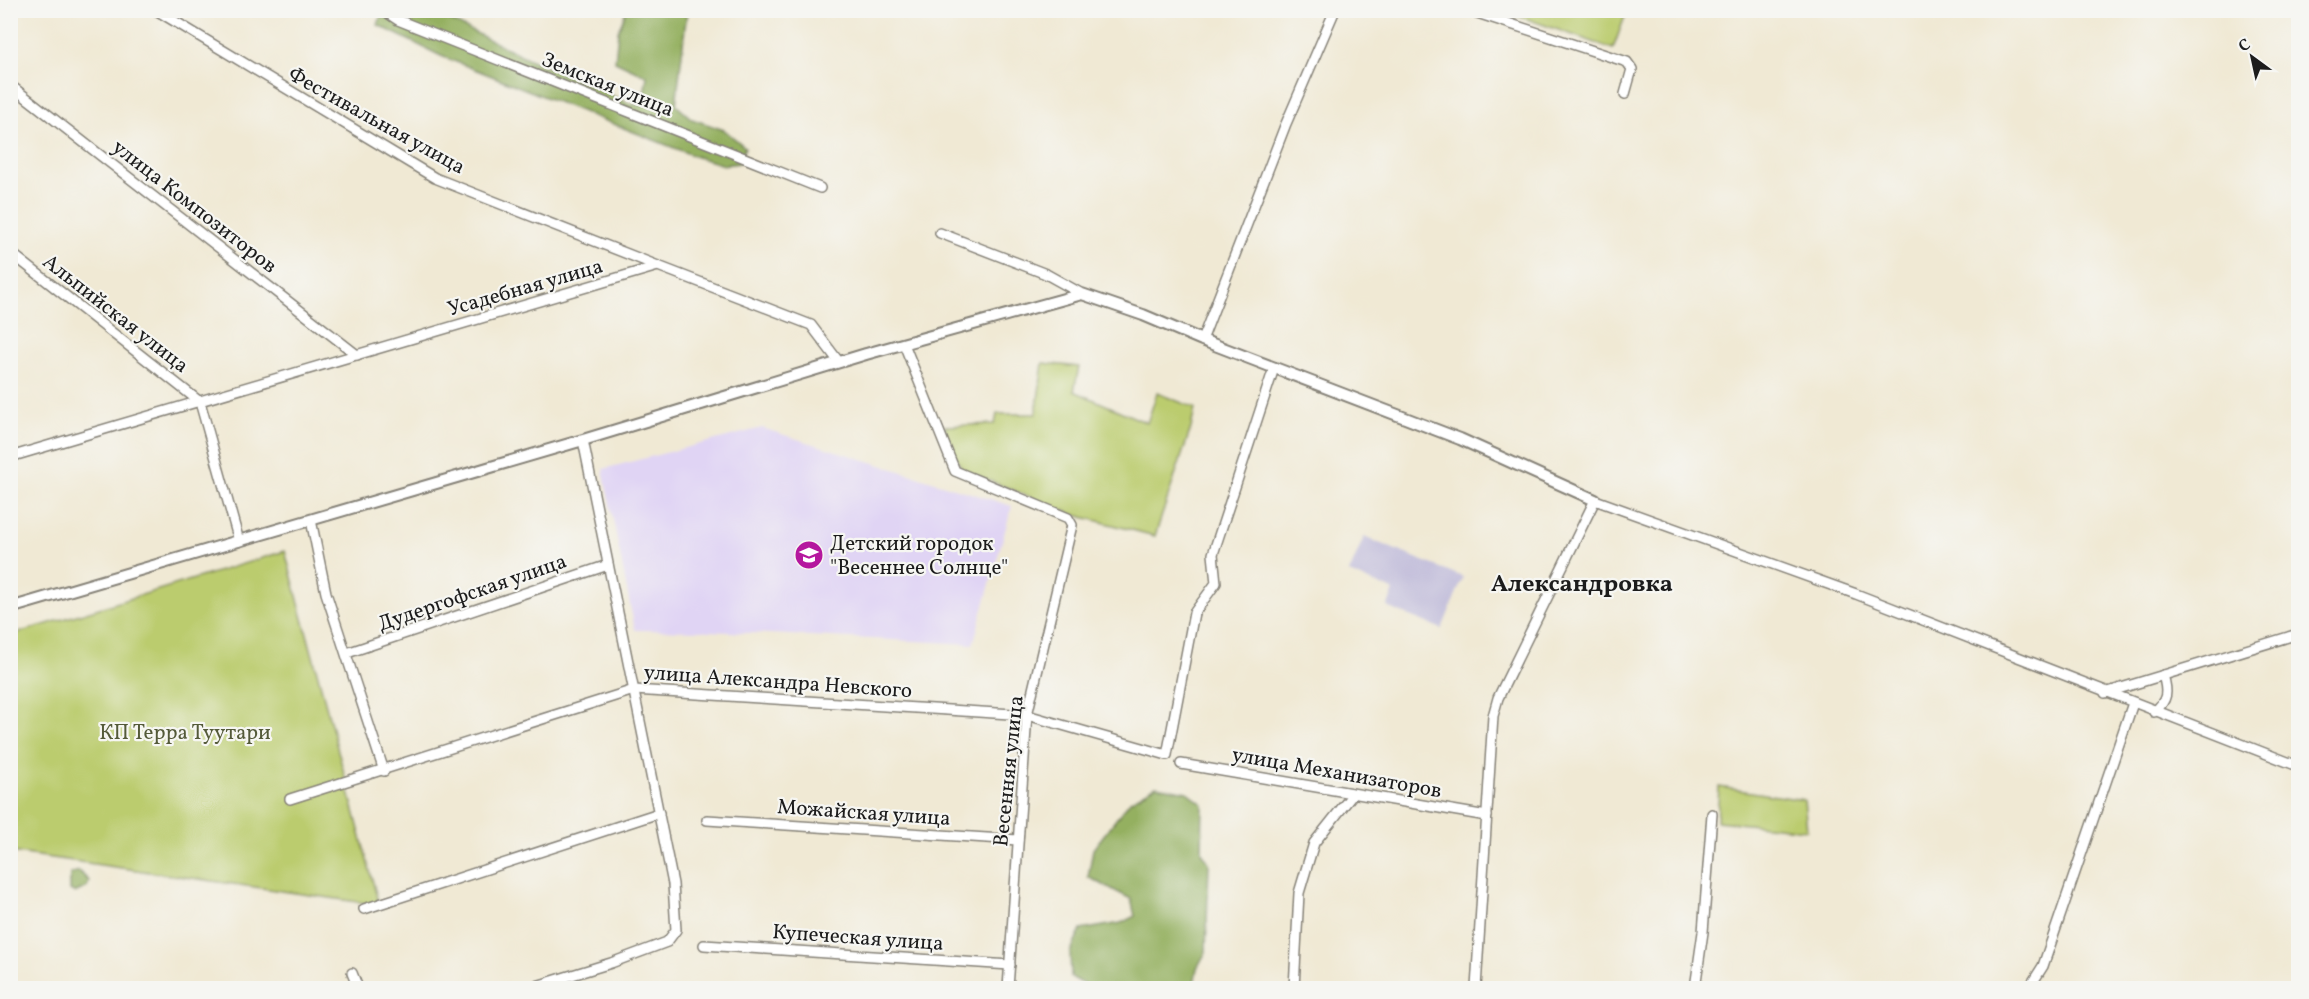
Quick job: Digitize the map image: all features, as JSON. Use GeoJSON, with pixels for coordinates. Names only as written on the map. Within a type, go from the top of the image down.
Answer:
{"type":"FeatureCollection","features":[{"type":"Feature","properties":{"kind":"street","name":"Фестивальная улица"},"geometry":{"type":"LineString","coordinates":[[156,10],[435,178],[658,266]]}},
{"type":"Feature","properties":{"kind":"street","name":"Земская улица"},"geometry":{"type":"LineString","coordinates":[[383,10],[398,20],[820,188]]}},
{"type":"Feature","properties":{"kind":"street"},"geometry":{"type":"LineString","coordinates":[[1202,340],[1285,126],[1335,10]]}},
{"type":"Feature","properties":{"kind":"street"},"geometry":{"type":"LineString","coordinates":[[1468,10],[1626,62],[1632,69],[1625,93]]}},
{"type":"Feature","properties":{"kind":"street","name":"улица Композиторов"},"geometry":{"type":"LineString","coordinates":[[10,85],[357,355]]}},
{"type":"Feature","properties":{"kind":"street"},"geometry":{"type":"LineString","coordinates":[[940,233],[1046,274],[1083,294],[1143,315],[1460,439],[1595,501],[1856,594],[2105,693],[2298,766]]}},
{"type":"Feature","properties":{"kind":"street","name":"Альпийская улица"},"geometry":{"type":"LineString","coordinates":[[10,252],[200,402]]}},
{"type":"Feature","properties":{"kind":"street","name":"Усадебная улица"},"geometry":{"type":"LineString","coordinates":[[10,457],[658,266]]}},
{"type":"Feature","properties":{"kind":"street"},"geometry":{"type":"LineString","coordinates":[[658,266],[811,325],[839,362]]}},
{"type":"Feature","properties":{"kind":"street"},"geometry":{"type":"LineString","coordinates":[[10,608],[583,440],[839,362],[1083,294]]}},
{"type":"Feature","properties":{"kind":"street","name":"Весенняя улица"},"geometry":{"type":"LineString","coordinates":[[904,344],[955,471],[1068,518],[1072,525],[1027,715],[1008,988]]}},
{"type":"Feature","properties":{"kind":"street","name":"улица Александра Невского"},"geometry":{"type":"LineString","coordinates":[[290,799],[633,690],[1027,715],[1167,755],[1194,613],[1216,583],[1213,554],[1274,368]]}},
{"type":"Feature","properties":{"kind":"street"},"geometry":{"type":"LineString","coordinates":[[200,402],[239,541]]}},
{"type":"Feature","properties":{"kind":"street"},"geometry":{"type":"LineString","coordinates":[[530,988],[611,963],[667,942],[676,930],[673,884],[583,440]]}},
{"type":"Feature","properties":{"kind":"street"},"geometry":{"type":"LineString","coordinates":[[1476,988],[1493,716],[1498,698],[1595,501]]}},
{"type":"Feature","properties":{"kind":"street"},"geometry":{"type":"LineString","coordinates":[[311,520],[326,593],[384,771]]}},
{"type":"Feature","properties":{"kind":"street","name":"Дудергофская улица"},"geometry":{"type":"LineString","coordinates":[[346,653],[608,565]]}},
{"type":"Feature","properties":{"kind":"street"},"geometry":{"type":"LineString","coordinates":[[2105,693],[2298,634]]}},
{"type":"Feature","properties":{"kind":"street"},"geometry":{"type":"LineString","coordinates":[[2154,712],[2164,704],[2168,694],[2163,675]]}},
{"type":"Feature","properties":{"kind":"street"},"geometry":{"type":"LineString","coordinates":[[2029,988],[2043,966],[2133,703]]}},
{"type":"Feature","properties":{"kind":"street","name":"улица Механизаторов"},"geometry":{"type":"LineString","coordinates":[[1181,764],[1487,816]]}},
{"type":"Feature","properties":{"kind":"street"},"geometry":{"type":"LineString","coordinates":[[1294,988],[1299,893],[1314,843],[1353,794]]}},
{"type":"Feature","properties":{"kind":"street"},"geometry":{"type":"LineString","coordinates":[[364,909],[659,813]]}},
{"type":"Feature","properties":{"kind":"street"},"geometry":{"type":"LineString","coordinates":[[1695,988],[1703,932],[1712,814]]}},
{"type":"Feature","properties":{"kind":"street","name":"Можайская улица"},"geometry":{"type":"LineString","coordinates":[[707,820],[1018,840]]}},
{"type":"Feature","properties":{"kind":"street","name":"Купеческая улица"},"geometry":{"type":"LineString","coordinates":[[704,945],[1010,965]]}},
{"type":"Feature","properties":{"kind":"street"},"geometry":{"type":"LineString","coordinates":[[352,973],[358,988]]}},
{"type":"Feature","properties":{"kind":"shaded area","name":"Детский городок \"Весеннее Солнце\""},"geometry":{"type":"Polygon","coordinates":[[[762,428],[1012,506],[973,644],[707,631],[635,630],[603,469],[762,428]]]}},
{"type":"Feature","properties":{"kind":"shaded area"},"geometry":{"type":"Polygon","coordinates":[[[1364,537],[1463,577],[1442,629],[1387,607],[1394,591],[1349,573],[1364,537]]]}},
{"type":"Feature","properties":{"kind":"green space"},"geometry":{"type":"Polygon","coordinates":[[[431,11],[529,59],[631,104],[642,106],[647,76],[615,61],[618,31],[626,11],[687,11],[676,105],[692,119],[724,130],[745,147],[739,163],[724,165],[697,157],[441,56],[378,25],[382,12],[431,11]]]}},
{"type":"Feature","properties":{"kind":"green space"},"geometry":{"type":"Polygon","coordinates":[[[1504,11],[1627,11],[1613,49],[1504,11]]]}},
{"type":"Feature","properties":{"kind":"green space"},"geometry":{"type":"Polygon","coordinates":[[[1043,363],[1079,367],[1074,391],[1147,423],[1157,393],[1195,408],[1191,428],[1155,536],[1075,515],[963,470],[945,439],[945,426],[995,424],[997,414],[1036,414],[1043,363]]]}},
{"type":"Feature","properties":{"kind":"green space","name":"КП Терра Туутари"},"geometry":{"type":"Polygon","coordinates":[[[285,551],[379,905],[11,852],[11,635],[285,551]]]}},
{"type":"Feature","properties":{"kind":"green space"},"geometry":{"type":"Polygon","coordinates":[[[1156,786],[1187,792],[1203,804],[1202,852],[1209,863],[1206,952],[1197,968],[1195,988],[1091,988],[1071,977],[1070,953],[1081,930],[1121,923],[1135,916],[1131,899],[1088,877],[1093,849],[1130,801],[1156,786]]]}},
{"type":"Feature","properties":{"kind":"green space"},"geometry":{"type":"Polygon","coordinates":[[[1719,787],[1804,800],[1807,830],[1717,821],[1719,787]]]}},
{"type":"Feature","properties":{"kind":"green space"},"geometry":{"type":"Polygon","coordinates":[[[79,871],[89,881],[87,887],[75,893],[70,890],[70,874],[79,871]]]}},
{"type":"Feature","properties":{"kind":"place","name":"Детский городок \"Весеннее Солнце\""},"geometry":{"type":"Point","coordinates":[809,555]}},
{"type":"Feature","properties":{"kind":"district","name":"Александровка"},"geometry":{"type":"Point","coordinates":[1582,583]}}]}
